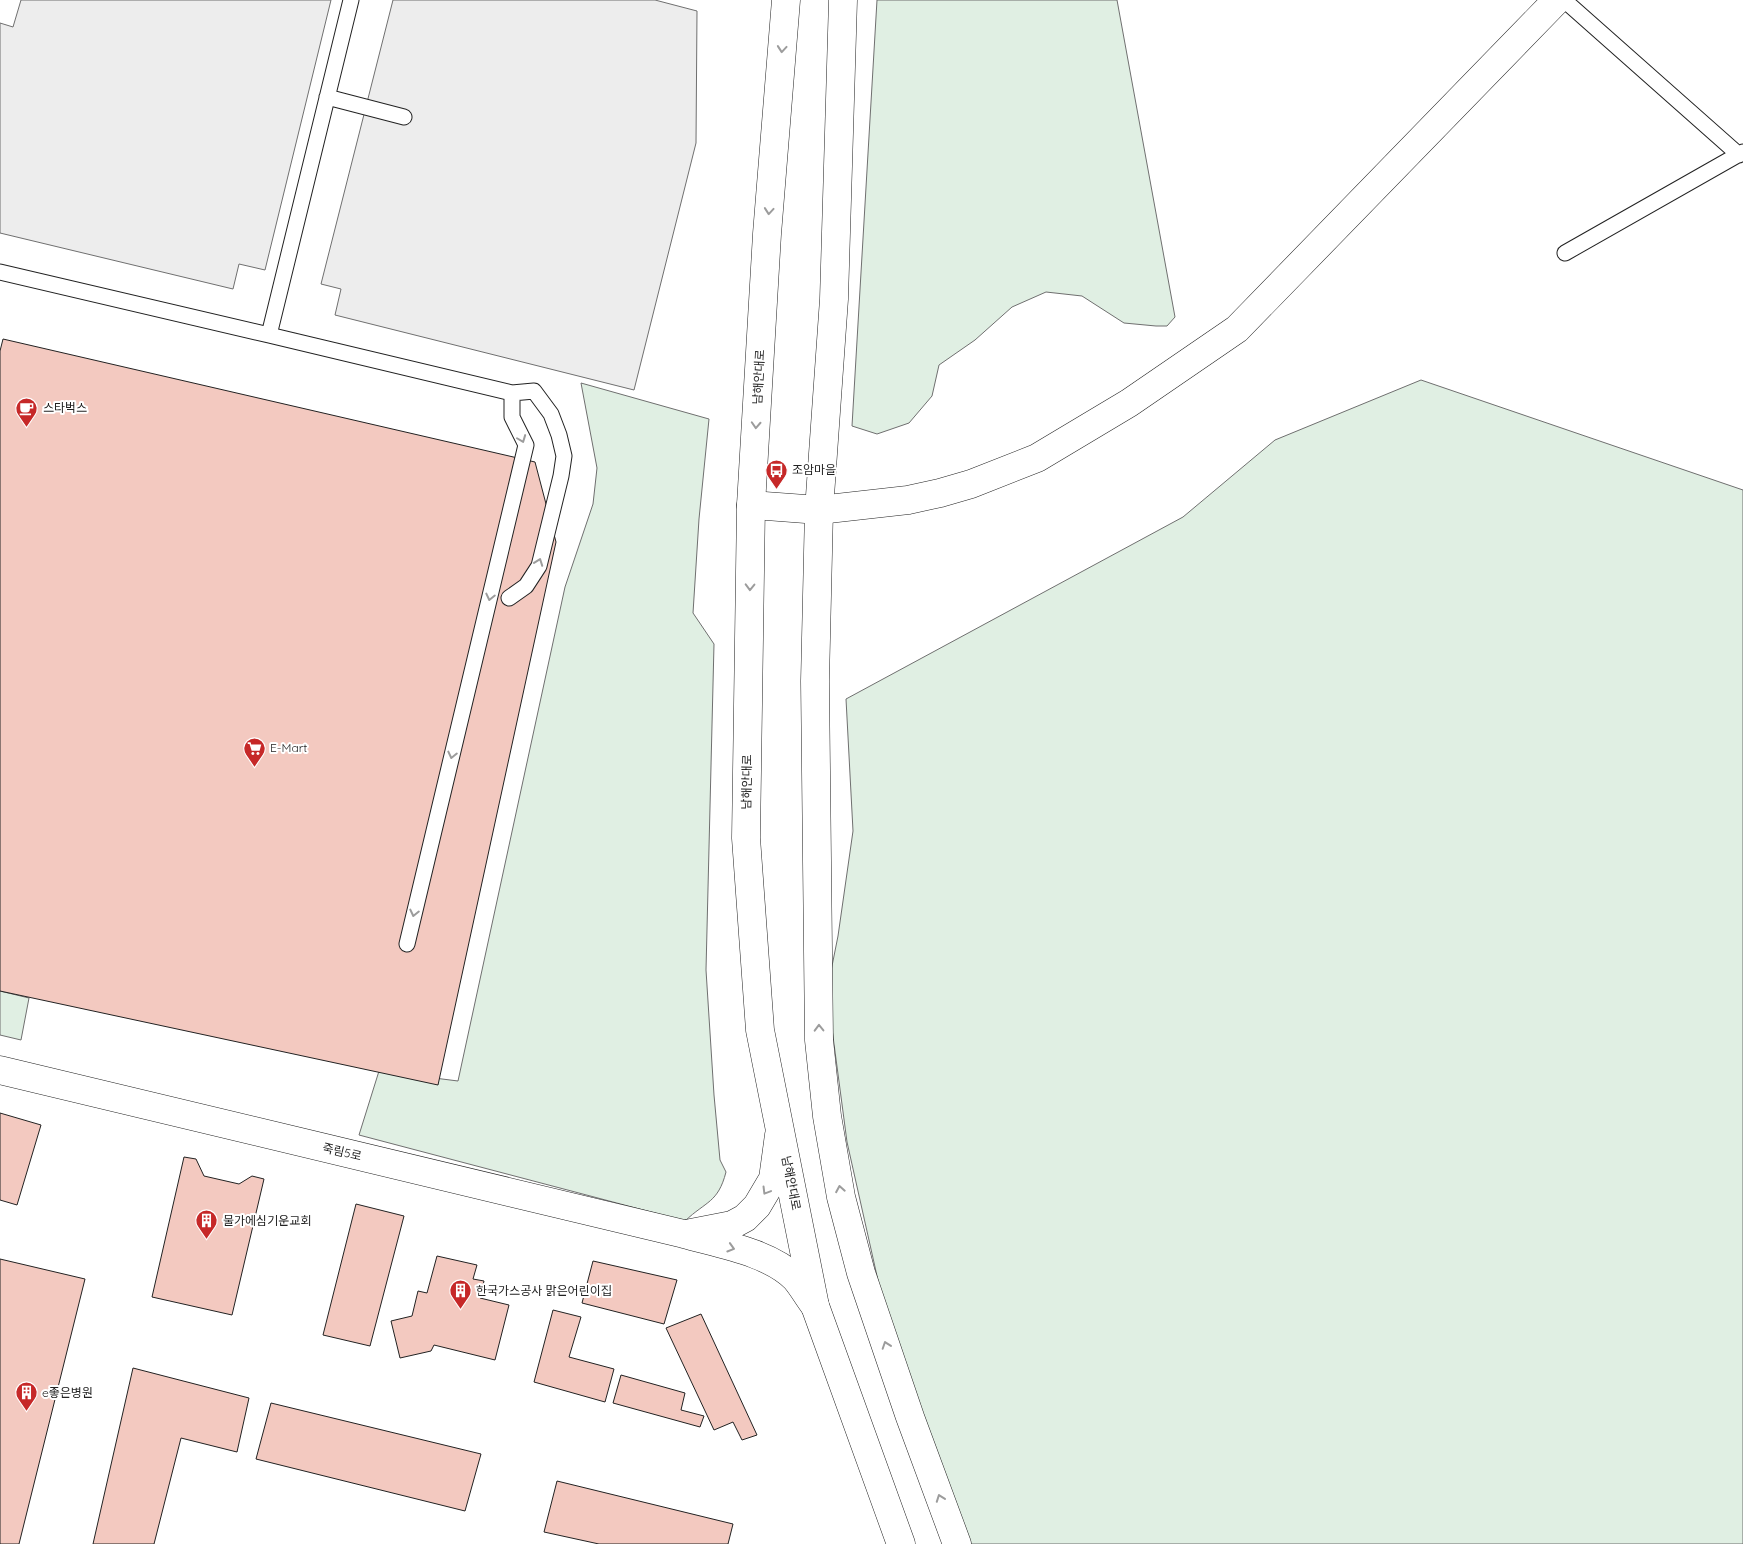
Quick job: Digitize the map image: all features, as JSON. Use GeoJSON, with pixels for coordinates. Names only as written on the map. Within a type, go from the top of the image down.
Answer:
{"type":"FeatureCollection","features":[{"type":"Feature","properties":{"kind":"main road","name":"남해안대로"},"geometry":{"type":"LineString","coordinates":[[786,0],[768,234],[751,505],[746,838],[760,1030],[815,1306],[901,1544]]}},
{"type":"Feature","properties":{"kind":"main road"},"geometry":{"type":"LineString","coordinates":[[843,0],[834,300],[819,510],[815,681],[819,1040],[827,1116],[841,1197],[861,1273],[910,1417],[957,1544]]}},
{"type":"Feature","properties":{"kind":"main road"},"geometry":{"type":"LineString","coordinates":[[751,505],[819,510],[908,500],[940,493],[971,484],[1037,458],[1129,403],[1244,322],[1557,0]]}},
{"type":"Feature","properties":{"kind":"main road","name":"죽림5로"},"geometry":{"type":"LineString","coordinates":[[0,1070],[684,1234],[756,1255],[782,1268],[795,1279],[815,1306]]}},
{"type":"Feature","properties":{"kind":"main road"},"geometry":{"type":"LineString","coordinates":[[684,1234],[732,1225],[744,1218],[757,1206],[773,1179],[780,1127]]}},
{"type":"Feature","properties":{"kind":"lane"},"geometry":{"type":"LineString","coordinates":[[269,334],[351,0]]}},
{"type":"Feature","properties":{"kind":"lane"},"geometry":{"type":"LineString","coordinates":[[1564,0],[1741,154],[1565,253]]}},
{"type":"Feature","properties":{"kind":"lane"},"geometry":{"type":"LineString","coordinates":[[327,98],[404,117]]}},
{"type":"Feature","properties":{"kind":"lane"},"geometry":{"type":"LineString","coordinates":[[0,272],[269,334],[512,393],[534,391],[551,414],[564,456],[561,476],[539,566],[526,586],[509,598]]}},
{"type":"Feature","properties":{"kind":"lane"},"geometry":{"type":"LineString","coordinates":[[407,944],[526,445],[512,417],[512,393]]}},
{"type":"Feature","properties":{"kind":"green space"},"geometry":{"type":"Polygon","coordinates":[[[877,0],[1117,0],[1175,317],[1167,326],[1124,323],[1082,296],[1046,292],[1012,307],[975,340],[939,365],[932,396],[909,423],[877,434],[852,426],[877,0]]]}},
{"type":"Feature","properties":{"kind":"green space"},"geometry":{"type":"Polygon","coordinates":[[[1421,380],[1743,490],[1743,1544],[968,1544],[888,1325],[847,1142],[827,991],[838,936],[853,831],[846,699],[1183,517],[1275,440],[1421,380]]]}},
{"type":"Feature","properties":{"kind":"green space"},"geometry":{"type":"Polygon","coordinates":[[[581,383],[709,419],[699,519],[693,613],[714,644],[706,970],[720,1160],[726,1172],[715,1196],[685,1221],[359,1135],[379,1071],[458,1081],[565,587],[593,504],[597,468],[581,383]]]}},
{"type":"Feature","properties":{"kind":"green space"},"geometry":{"type":"Polygon","coordinates":[[[0,991],[29,998],[21,1040],[0,1035],[0,991]]]}},
{"type":"Feature","properties":{"kind":"shaded area"},"geometry":{"type":"Polygon","coordinates":[[[21,0],[331,0],[265,270],[239,264],[233,289],[0,233],[0,23],[13,27],[21,0]]]}},
{"type":"Feature","properties":{"kind":"shaded area"},"geometry":{"type":"Polygon","coordinates":[[[393,0],[655,0],[697,11],[696,143],[634,390],[335,315],[341,289],[321,284],[393,0]]]}},
{"type":"Feature","properties":{"kind":"building","name":"E-Mart"},"geometry":{"type":"Polygon","coordinates":[[[3,339],[535,462],[556,542],[438,1085],[0,991],[0,351],[3,339]]]}},
{"type":"Feature","properties":{"kind":"building"},"geometry":{"type":"Polygon","coordinates":[[[0,1113],[41,1125],[17,1205],[0,1200],[0,1113]]]}},
{"type":"Feature","properties":{"kind":"building","name":"물가에심기운교회"},"geometry":{"type":"Polygon","coordinates":[[[184,1157],[196,1159],[204,1176],[239,1184],[252,1176],[264,1179],[232,1315],[152,1297],[184,1157]]]}},
{"type":"Feature","properties":{"kind":"building"},"geometry":{"type":"Polygon","coordinates":[[[356,1204],[404,1216],[370,1346],[323,1335],[356,1204]]]}},
{"type":"Feature","properties":{"kind":"building","name":"한국가스공사 맑은어린이집"},"geometry":{"type":"Polygon","coordinates":[[[437,1256],[477,1265],[473,1279],[484,1281],[480,1298],[509,1305],[495,1360],[434,1345],[431,1351],[400,1358],[391,1321],[412,1316],[418,1291],[427,1293],[437,1256]]]}},
{"type":"Feature","properties":{"kind":"building","name":"e좋은병원"},"geometry":{"type":"Polygon","coordinates":[[[0,1259],[85,1279],[19,1544],[0,1544],[0,1259]]]}},
{"type":"Feature","properties":{"kind":"building"},"geometry":{"type":"Polygon","coordinates":[[[593,1261],[677,1280],[664,1324],[582,1303],[593,1261]]]}},
{"type":"Feature","properties":{"kind":"building"},"geometry":{"type":"Polygon","coordinates":[[[553,1310],[581,1317],[569,1357],[614,1369],[605,1402],[534,1382],[553,1310]]]}},
{"type":"Feature","properties":{"kind":"building"},"geometry":{"type":"Polygon","coordinates":[[[701,1314],[757,1435],[742,1440],[733,1422],[714,1430],[666,1328],[701,1314]]]}},
{"type":"Feature","properties":{"kind":"building"},"geometry":{"type":"Polygon","coordinates":[[[133,1368],[249,1398],[237,1452],[181,1438],[154,1544],[93,1544],[133,1368]]]}},
{"type":"Feature","properties":{"kind":"building"},"geometry":{"type":"Polygon","coordinates":[[[621,1375],[685,1393],[681,1410],[704,1416],[700,1427],[613,1403],[621,1375]]]}},
{"type":"Feature","properties":{"kind":"building"},"geometry":{"type":"Polygon","coordinates":[[[271,1403],[481,1454],[465,1511],[256,1459],[271,1403]]]}},
{"type":"Feature","properties":{"kind":"building"},"geometry":{"type":"Polygon","coordinates":[[[557,1481],[733,1524],[728,1544],[599,1544],[544,1532],[557,1481]]]}},
{"type":"Feature","properties":{"kind":"place","name":"스타벅스"},"geometry":{"type":"Point","coordinates":[27,427]}},
{"type":"Feature","properties":{"kind":"place","name":"조암마을"},"geometry":{"type":"Point","coordinates":[776,489]}},
{"type":"Feature","properties":{"kind":"place","name":"E-Mart"},"geometry":{"type":"Point","coordinates":[254,767]}},
{"type":"Feature","properties":{"kind":"place","name":"물가에심기운교회"},"geometry":{"type":"Point","coordinates":[207,1240]}},
{"type":"Feature","properties":{"kind":"place","name":"한국가스공사 맑은어린이집"},"geometry":{"type":"Point","coordinates":[460,1310]}},
{"type":"Feature","properties":{"kind":"place","name":"e좋은병원"},"geometry":{"type":"Point","coordinates":[26,1412]}}]}
